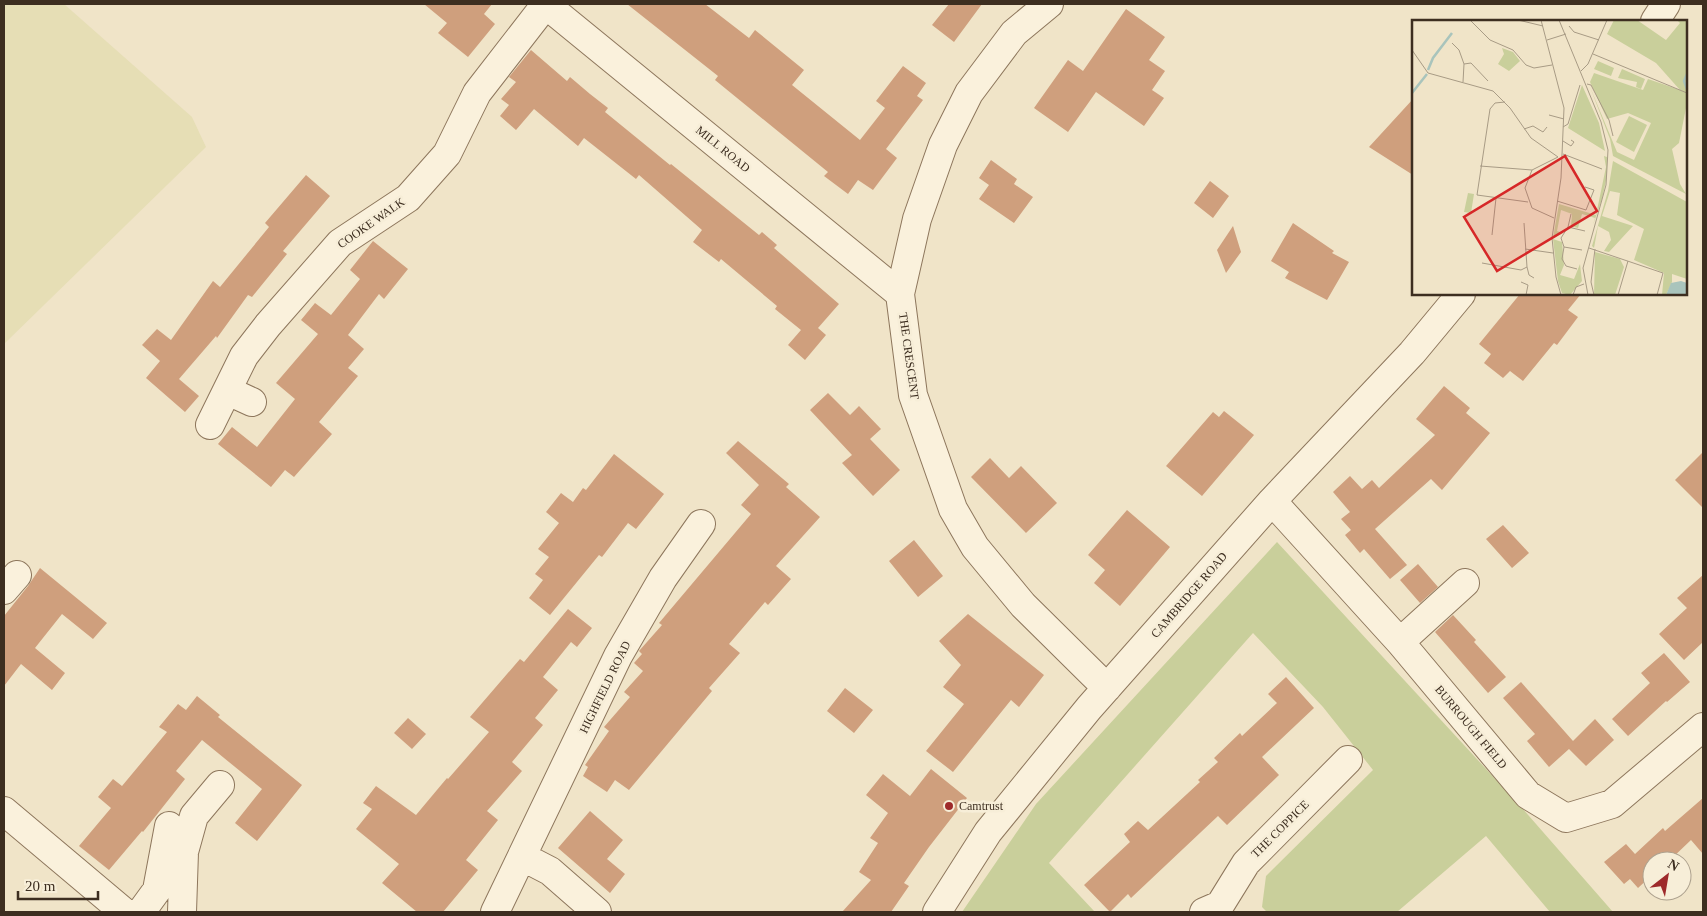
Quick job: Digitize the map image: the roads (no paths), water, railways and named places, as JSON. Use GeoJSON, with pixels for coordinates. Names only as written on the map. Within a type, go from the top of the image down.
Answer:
{"type":"FeatureCollection","features":[{"type":"Feature","properties":{"kind":"street","name":"MILL ROAD"},"geometry":{"type":"LineString","coordinates":[[545,4],[900,294]]}},
{"type":"Feature","properties":{"kind":"street","name":"COOKE WALK"},"geometry":{"type":"LineString","coordinates":[[210,425],[244,356],[268,325],[340,242],[408,198],[447,154],[477,93],[545,4]]}},
{"type":"Feature","properties":{"kind":"street","name":"THE CRESCENT"},"geometry":{"type":"LineString","coordinates":[[1048,4],[1014,33],[969,93],[943,145],[916,219],[900,294],[913,395],[954,509],[975,547],[1023,606],[1107,688]]}},
{"type":"Feature","properties":{"kind":"street"},"geometry":{"type":"LineString","coordinates":[[1655,20],[1666,4]]}},
{"type":"Feature","properties":{"kind":"street","name":"CAMBRIDGE ROAD"},"geometry":{"type":"LineString","coordinates":[[937,912],[988,832],[1107,688],[1272,501],[1412,353],[1460,295]]}},
{"type":"Feature","properties":{"kind":"street"},"geometry":{"type":"LineString","coordinates":[[228,391],[252,402]]}},
{"type":"Feature","properties":{"kind":"street","name":"BURROUGH FIELD"},"geometry":{"type":"LineString","coordinates":[[1272,501],[1400,642],[1528,795],[1566,818],[1612,804],[1703,726]]}},
{"type":"Feature","properties":{"kind":"street","name":"HIGHFIELD ROAD"},"geometry":{"type":"LineString","coordinates":[[496,912],[618,656],[663,578],[701,524]]}},
{"type":"Feature","properties":{"kind":"street"},"geometry":{"type":"LineString","coordinates":[[1400,642],[1465,583]]}},
{"type":"Feature","properties":{"kind":"street","name":"THE COPPICE"},"geometry":{"type":"LineString","coordinates":[[1217,910],[1246,863],[1348,760]]}},
{"type":"Feature","properties":{"kind":"street"},"geometry":{"type":"LineString","coordinates":[[182,912],[184,852],[194,816],[220,785]]}},
{"type":"Feature","properties":{"kind":"street"},"geometry":{"type":"LineString","coordinates":[[4,811],[124,912]]}},
{"type":"Feature","properties":{"kind":"street"},"geometry":{"type":"LineString","coordinates":[[141,912],[158,890],[169,826]]}},
{"type":"Feature","properties":{"kind":"street"},"geometry":{"type":"LineString","coordinates":[[523,857],[550,872],[598,912]]}},
{"type":"Feature","properties":{"kind":"place","name":"Camtrust"},"geometry":{"type":"Point","coordinates":[949,806]}}]}
